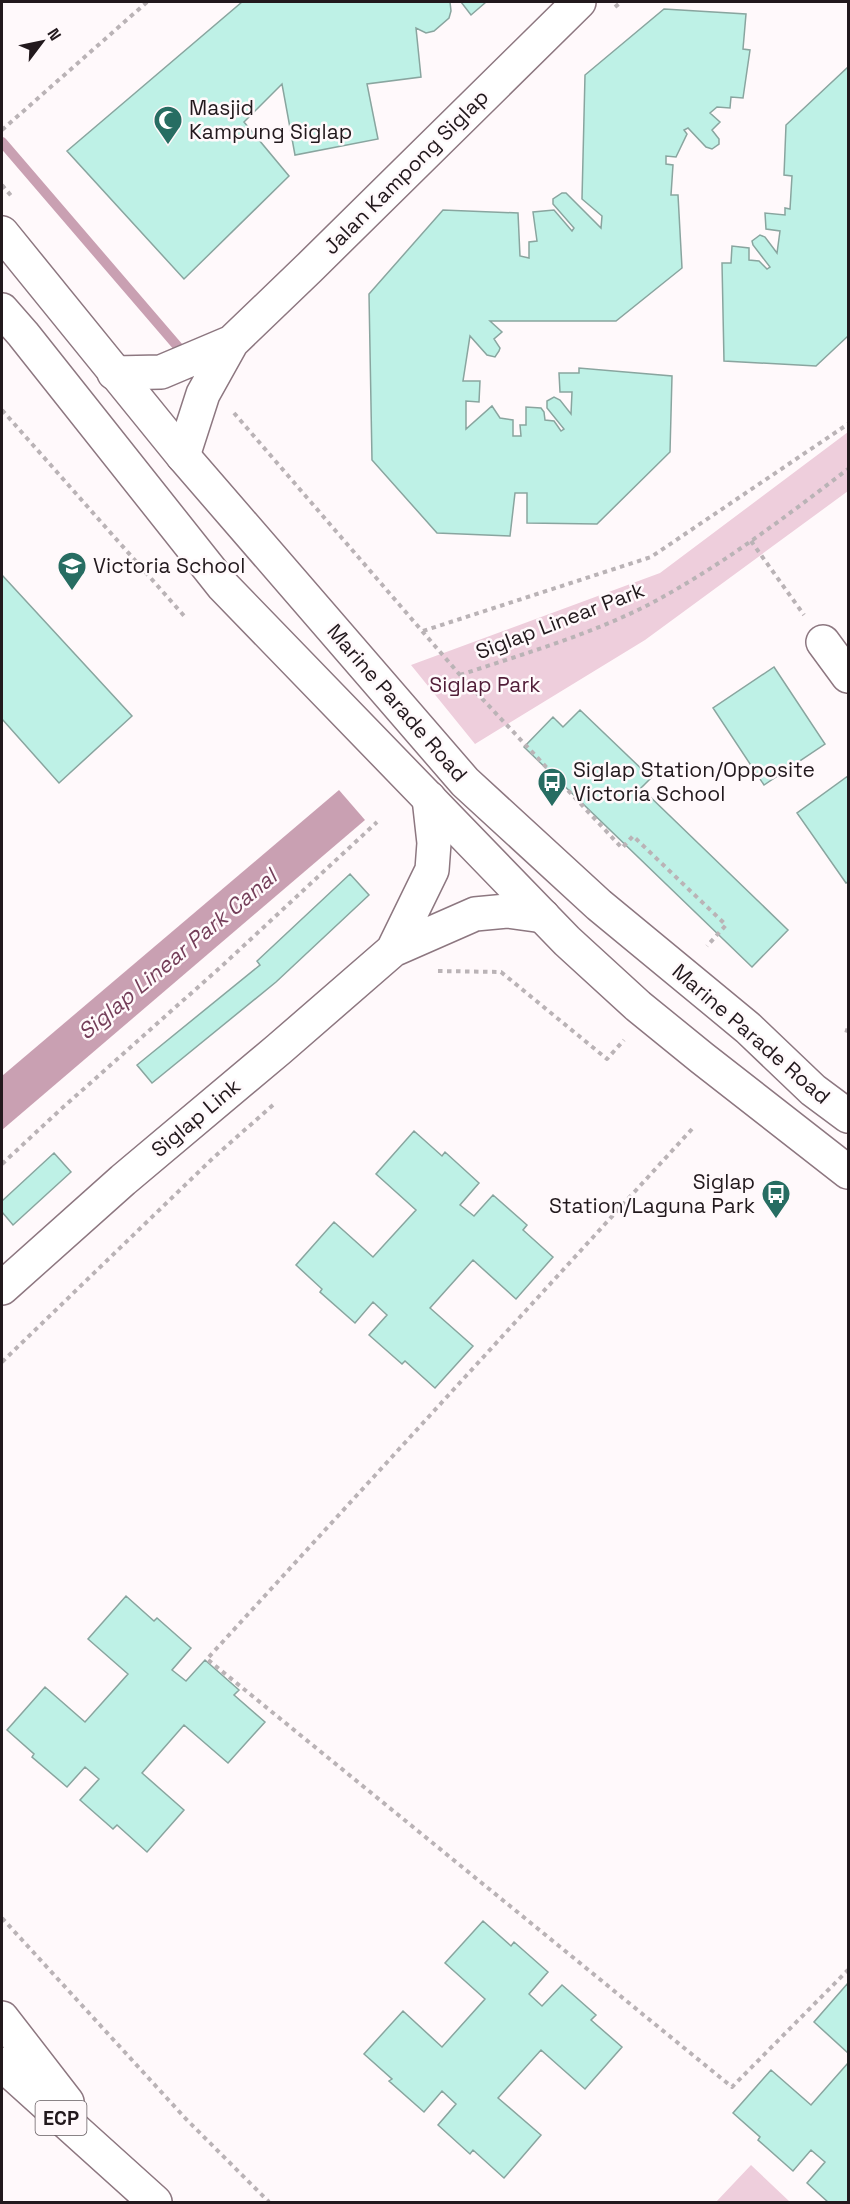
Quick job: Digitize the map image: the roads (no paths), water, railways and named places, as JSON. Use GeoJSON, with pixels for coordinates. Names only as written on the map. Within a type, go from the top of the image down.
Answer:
{"type":"FeatureCollection","features":[{"type":"Feature","properties":{"kind":"main road","name":"Jalan Kampong Siglap"},"geometry":{"type":"LineString","coordinates":[[183,456],[203,394],[232,342],[579,2]]}},
{"type":"Feature","properties":{"kind":"main road","name":"Marine Parade Road"},"geometry":{"type":"LineString","coordinates":[[2,233],[183,456],[465,782],[599,905],[748,1028],[813,1090],[849,1116]]}},
{"type":"Feature","properties":{"kind":"main road","name":"Marine Parade Road"},"geometry":{"type":"LineString","coordinates":[[2,310],[223,586],[567,941],[638,1006],[849,1172]]}},
{"type":"Feature","properties":{"kind":"main road","name":"Jalan Kampong Siglap"},"geometry":{"type":"LineString","coordinates":[[114,373],[161,372],[232,342]]}},
{"type":"Feature","properties":{"kind":"main road"},"geometry":{"type":"LineString","coordinates":[[823,642],[849,676]]}},
{"type":"Feature","properties":{"kind":"main road","name":"Siglap Link"},"geometry":{"type":"LineString","coordinates":[[393,950],[432,870],[434,843],[429,798]]}},
{"type":"Feature","properties":{"kind":"main road","name":"Siglap Link"},"geometry":{"type":"LineString","coordinates":[[2,1288],[123,1180],[393,950],[475,914],[507,911],[543,916]]}},
{"type":"Feature","properties":{"kind":"main road"},"geometry":{"type":"LineString","coordinates":[[2,2019],[121,2172]]}},
{"type":"Feature","properties":{"kind":"main road","name":"ECP"},"geometry":{"type":"LineString","coordinates":[[2,2064],[155,2202]]}},
{"type":"Feature","properties":{"kind":"water","name":"Siglap Linear Park Canal"},"geometry":{"type":"Polygon","coordinates":[[[339,790],[365,820],[2,1130],[2,1076],[339,790]]]}},
{"type":"Feature","properties":{"kind":"waterway"},"geometry":{"type":"LineString","coordinates":[[2,142],[179,348]]}},
{"type":"Feature","properties":{"kind":"place","name":"Masjid Kampung Siglap"},"geometry":{"type":"Point","coordinates":[168,146]}},
{"type":"Feature","properties":{"kind":"place","name":"Victoria School"},"geometry":{"type":"Point","coordinates":[72,592]}},
{"type":"Feature","properties":{"kind":"place","name":"Siglap Station/Opposite Victoria School"},"geometry":{"type":"Point","coordinates":[552,808]}},
{"type":"Feature","properties":{"kind":"place","name":"Siglap Station/Laguna Park"},"geometry":{"type":"Point","coordinates":[776,1220]}},
{"type":"Feature","properties":{"kind":"park label","name":"Siglap Park"},"geometry":{"type":"Point","coordinates":[485,685]}}]}
